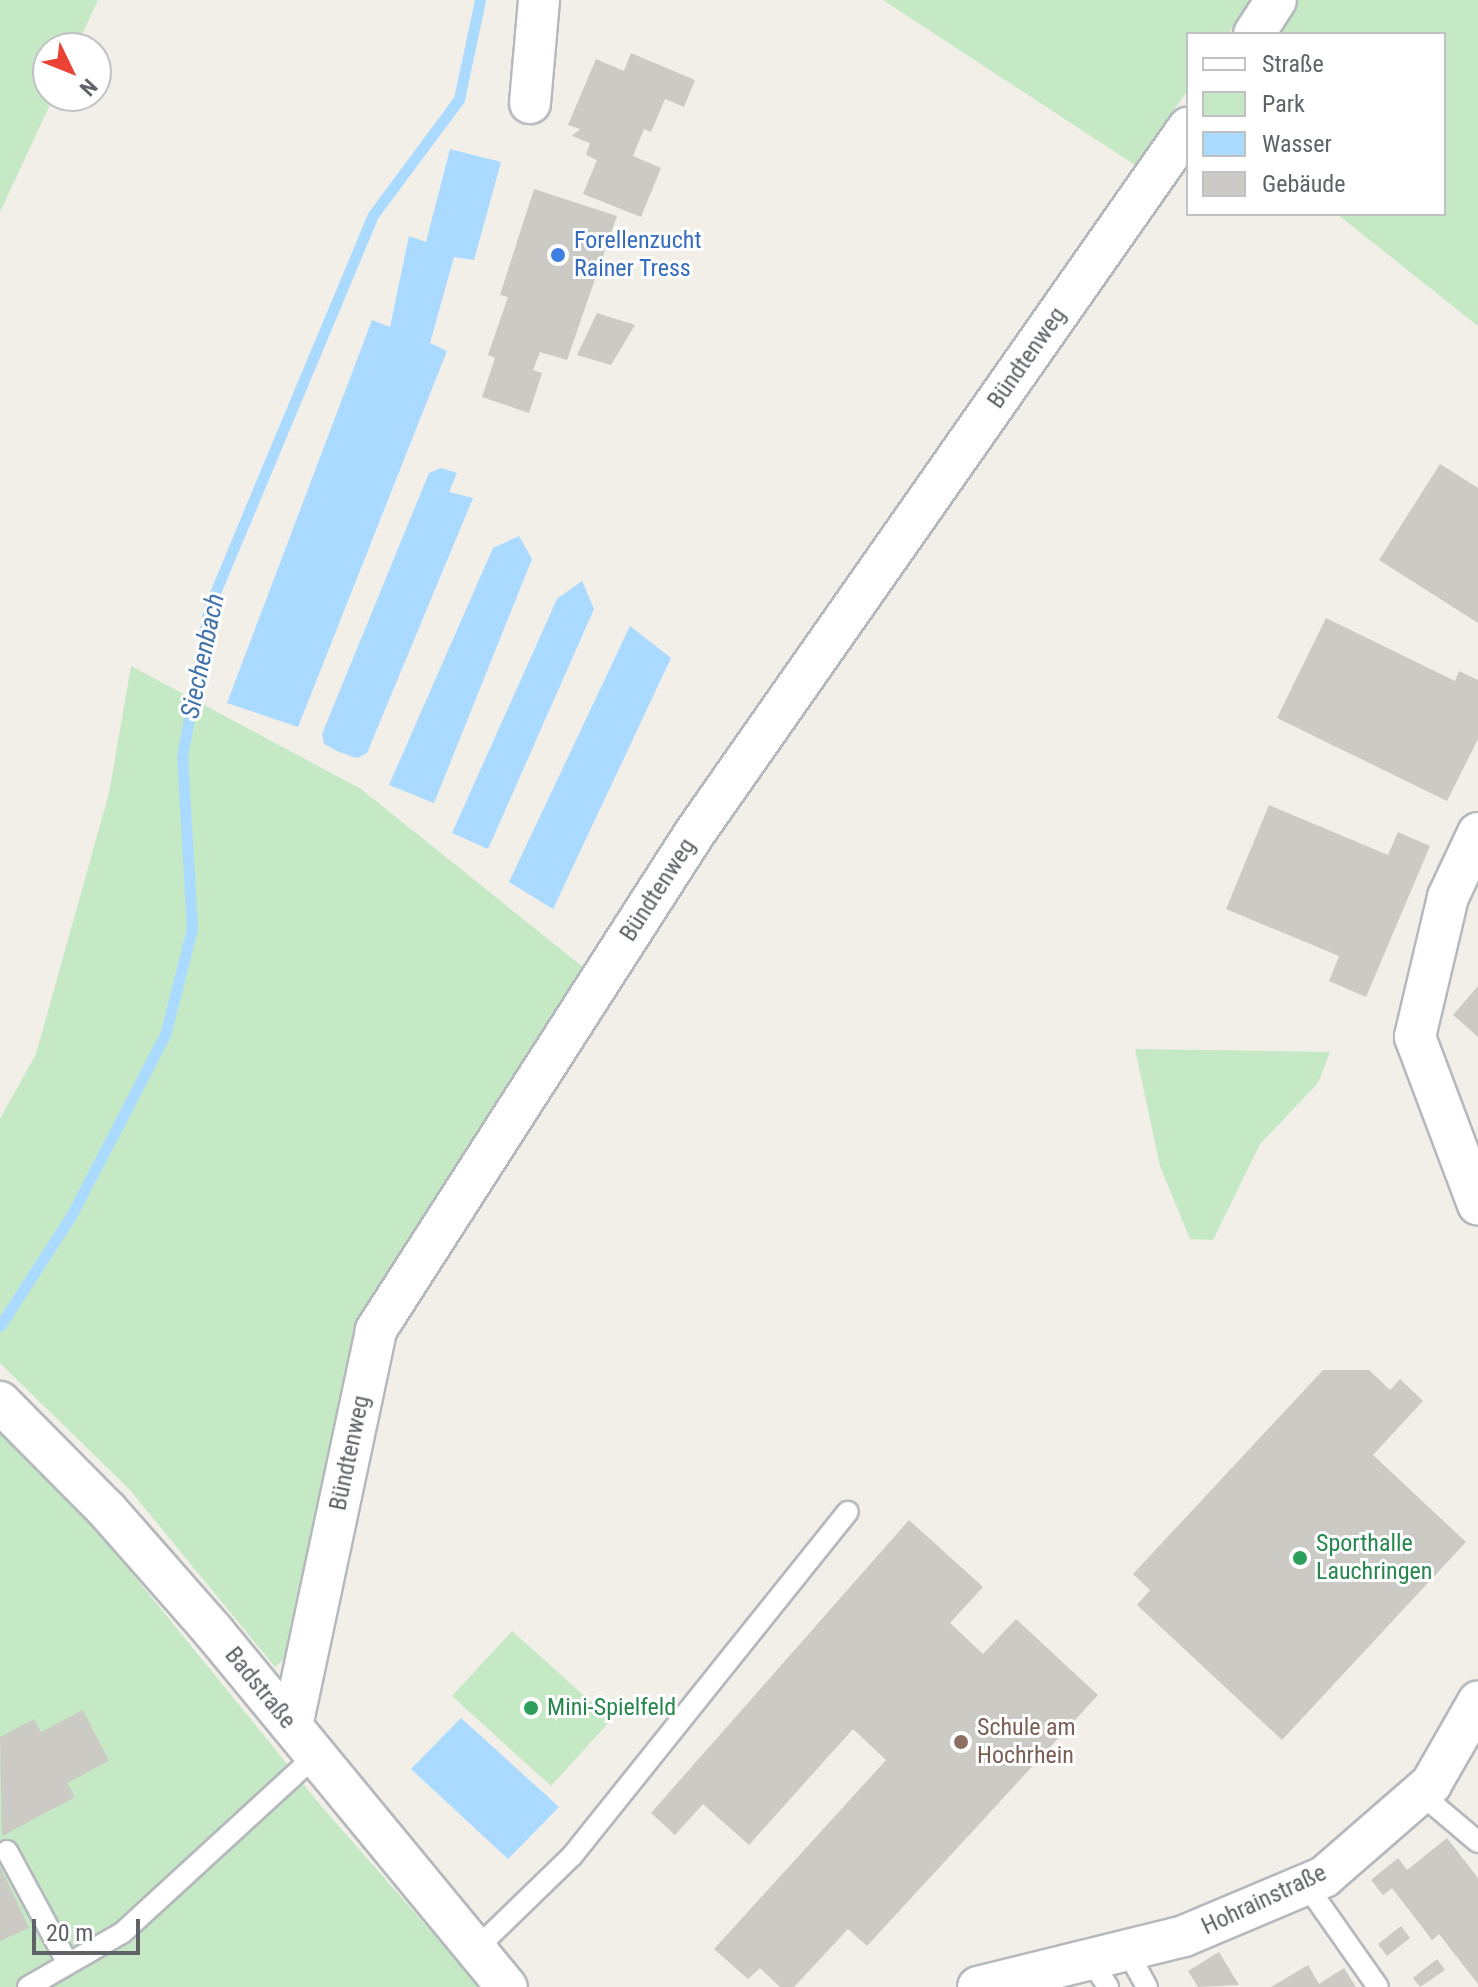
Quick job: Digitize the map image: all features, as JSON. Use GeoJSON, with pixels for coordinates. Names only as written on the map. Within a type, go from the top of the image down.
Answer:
{"type":"FeatureCollection","features":[{"type":"Feature","properties":{"kind":"street"},"geometry":{"type":"LineString","coordinates":[[530,103],[539,0]]}},
{"type":"Feature","properties":{"kind":"street"},"geometry":{"type":"LineString","coordinates":[[1255,32],[1276,0]]}},
{"type":"Feature","properties":{"kind":"street","name":"Bündtenweg"},"geometry":{"type":"LineString","coordinates":[[303,1741],[376,1330],[694,834],[1186,131]]}},
{"type":"Feature","properties":{"kind":"street"},"geometry":{"type":"LineString","coordinates":[[1478,833],[1448,897],[1415,1037],[1478,1205]]}},
{"type":"Feature","properties":{"kind":"street","name":"Badstraße"},"geometry":{"type":"LineString","coordinates":[[0,1402],[107,1510],[507,1987]]}},
{"type":"Feature","properties":{"kind":"street","name":"Hohrainstraße"},"geometry":{"type":"LineString","coordinates":[[989,1985],[1108,1966],[1324,1877],[1431,1784],[1478,1702]]}},
{"type":"Feature","properties":{"kind":"lane"},"geometry":{"type":"LineString","coordinates":[[477,1948],[572,1856],[848,1512]]}},
{"type":"Feature","properties":{"kind":"lane"},"geometry":{"type":"LineString","coordinates":[[28,1987],[122,1933],[303,1741]]}},
{"type":"Feature","properties":{"kind":"lane"},"geometry":{"type":"LineString","coordinates":[[1420,1793],[1478,1842]]}},
{"type":"Feature","properties":{"kind":"lane"},"geometry":{"type":"LineString","coordinates":[[7,1851],[68,1964]]}},
{"type":"Feature","properties":{"kind":"lane"},"geometry":{"type":"LineString","coordinates":[[1307,1886],[1378,1987]]}},
{"type":"Feature","properties":{"kind":"lane"},"geometry":{"type":"LineString","coordinates":[[1108,1966],[1147,1987]]}},
{"type":"Feature","properties":{"kind":"green space"},"geometry":{"type":"Polygon","coordinates":[[[0,0],[98,0],[83,32],[32,32],[32,112],[47,112],[0,212],[0,0]]]}},
{"type":"Feature","properties":{"kind":"green space"},"geometry":{"type":"Polygon","coordinates":[[[883,0],[1249,0],[1251,2],[1229,32],[1186,32],[1186,93],[1135,165],[883,0]]]}},
{"type":"Feature","properties":{"kind":"green space"},"geometry":{"type":"Polygon","coordinates":[[[1295,0],[1478,0],[1478,326],[1340,216],[1446,216],[1446,32],[1272,32],[1295,0]]]}},
{"type":"Feature","properties":{"kind":"green space"},"geometry":{"type":"Polygon","coordinates":[[[131,666],[361,789],[589,972],[359,1331],[285,1658],[275,1667],[130,1490],[0,1363],[0,1119],[36,1054],[109,793],[131,666]]]}},
{"type":"Feature","properties":{"kind":"green space"},"geometry":{"type":"Polygon","coordinates":[[[1135,1049],[1330,1052],[1318,1083],[1260,1144],[1213,1240],[1190,1239],[1160,1166],[1135,1049]]]}},
{"type":"Feature","properties":{"kind":"green space"},"geometry":{"type":"Polygon","coordinates":[[[0,1431],[109,1545],[322,1807],[480,1987],[0,1987],[0,1431]]]}},
{"type":"Feature","properties":{"kind":"green space","name":"Mini-Spielfeld"},"geometry":{"type":"Polygon","coordinates":[[[512,1631],[611,1720],[551,1786],[452,1696],[512,1631]]]}},
{"type":"Feature","properties":{"kind":"water"},"geometry":{"type":"Polygon","coordinates":[[[450,149],[501,162],[474,260],[454,257],[430,343],[447,351],[298,727],[227,703],[372,320],[390,327],[409,236],[426,242],[450,149]]]}},
{"type":"Feature","properties":{"kind":"water"},"geometry":{"type":"Polygon","coordinates":[[[441,468],[457,473],[449,492],[473,498],[367,753],[357,758],[324,744],[322,734],[429,473],[441,468]]]}},
{"type":"Feature","properties":{"kind":"water"},"geometry":{"type":"Polygon","coordinates":[[[519,536],[532,559],[434,803],[389,785],[493,548],[519,536]]]}},
{"type":"Feature","properties":{"kind":"water"},"geometry":{"type":"Polygon","coordinates":[[[582,581],[594,609],[488,849],[452,833],[557,599],[582,581]]]}},
{"type":"Feature","properties":{"kind":"water"},"geometry":{"type":"Polygon","coordinates":[[[630,626],[671,658],[553,909],[509,882],[630,626]]]}},
{"type":"Feature","properties":{"kind":"water"},"geometry":{"type":"Polygon","coordinates":[[[461,1718],[559,1807],[508,1859],[411,1769],[461,1718]]]}},
{"type":"Feature","properties":{"kind":"building"},"geometry":{"type":"Polygon","coordinates":[[[631,53],[695,80],[684,107],[665,99],[651,132],[644,129],[633,156],[661,168],[641,217],[583,194],[597,160],[586,155],[590,143],[572,136],[580,129],[568,125],[596,59],[624,71],[631,53]]]}},
{"type":"Feature","properties":{"kind":"building","name":"Forellenzucht Rainer Tress"},"geometry":{"type":"Polygon","coordinates":[[[534,189],[617,216],[567,360],[540,352],[533,370],[542,373],[529,413],[482,397],[495,358],[488,355],[508,297],[500,295],[534,189]]]}},
{"type":"Feature","properties":{"kind":"building"},"geometry":{"type":"Polygon","coordinates":[[[597,313],[635,325],[611,365],[577,355],[597,313]]]}},
{"type":"Feature","properties":{"kind":"building"},"geometry":{"type":"Polygon","coordinates":[[[1440,464],[1478,488],[1478,623],[1379,560],[1440,464]]]}},
{"type":"Feature","properties":{"kind":"building"},"geometry":{"type":"Polygon","coordinates":[[[1326,618],[1455,681],[1459,671],[1478,680],[1478,739],[1447,801],[1277,718],[1326,618]]]}},
{"type":"Feature","properties":{"kind":"building"},"geometry":{"type":"Polygon","coordinates":[[[1269,805],[1388,855],[1398,832],[1430,846],[1366,997],[1329,981],[1339,956],[1226,909],[1269,805]]]}},
{"type":"Feature","properties":{"kind":"building"},"geometry":{"type":"Polygon","coordinates":[[[1478,986],[1478,1037],[1453,1015],[1478,986]]]}},
{"type":"Feature","properties":{"kind":"building","name":"Sporthalle Lauchringen"},"geometry":{"type":"Polygon","coordinates":[[[1323,1370],[1369,1370],[1390,1390],[1400,1379],[1423,1401],[1373,1455],[1466,1542],[1282,1740],[1137,1605],[1150,1590],[1133,1574],[1323,1370]]]}},
{"type":"Feature","properties":{"kind":"building","name":"Schule am Hochrhein"},"geometry":{"type":"Polygon","coordinates":[[[909,1520],[983,1587],[950,1623],[983,1654],[1016,1619],[1098,1695],[867,1946],[848,1929],[794,1987],[780,1987],[760,1968],[748,1979],[714,1949],[886,1760],[853,1729],[749,1845],[703,1804],[675,1835],[651,1813],[909,1520]]]}},
{"type":"Feature","properties":{"kind":"building"},"geometry":{"type":"Polygon","coordinates":[[[83,1710],[109,1761],[67,1783],[75,1797],[2,1836],[0,1737],[34,1719],[41,1732],[83,1710]]]}},
{"type":"Feature","properties":{"kind":"building"},"geometry":{"type":"Polygon","coordinates":[[[1447,1838],[1478,1878],[1478,1984],[1439,1934],[1432,1940],[1392,1888],[1383,1895],[1371,1880],[1398,1858],[1407,1870],[1447,1838]]]}},
{"type":"Feature","properties":{"kind":"building"},"geometry":{"type":"Polygon","coordinates":[[[0,1866],[29,1928],[0,1941],[0,1866]]]}},
{"type":"Feature","properties":{"kind":"building"},"geometry":{"type":"Polygon","coordinates":[[[1401,1926],[1410,1938],[1387,1956],[1378,1944],[1401,1926]]]}},
{"type":"Feature","properties":{"kind":"building"},"geometry":{"type":"Polygon","coordinates":[[[1219,1952],[1239,1985],[1198,1987],[1188,1971],[1219,1952]]]}},
{"type":"Feature","properties":{"kind":"building"},"geometry":{"type":"Polygon","coordinates":[[[1437,1959],[1445,1970],[1420,1987],[1413,1978],[1437,1959]]]}},
{"type":"Feature","properties":{"kind":"building"},"geometry":{"type":"Polygon","coordinates":[[[1308,1965],[1319,1984],[1344,1968],[1356,1987],[1271,1987],[1308,1965]]]}},
{"type":"Feature","properties":{"kind":"waterway","name":"Siechenbach"},"geometry":{"type":"LineString","coordinates":[[0,1326],[71,1216],[165,1035],[192,928],[182,757],[209,607],[373,215],[459,99],[480,0]]}},
{"type":"Feature","properties":{"kind":"place","name":"Forellenzucht Rainer Tress"},"geometry":{"type":"Point","coordinates":[558,255]}},
{"type":"Feature","properties":{"kind":"place","name":"Sporthalle Lauchringen"},"geometry":{"type":"Point","coordinates":[1300,1558]}},
{"type":"Feature","properties":{"kind":"place","name":"Mini-Spielfeld"},"geometry":{"type":"Point","coordinates":[531,1708]}},
{"type":"Feature","properties":{"kind":"place","name":"Schule am Hochrhein"},"geometry":{"type":"Point","coordinates":[961,1742]}}]}
